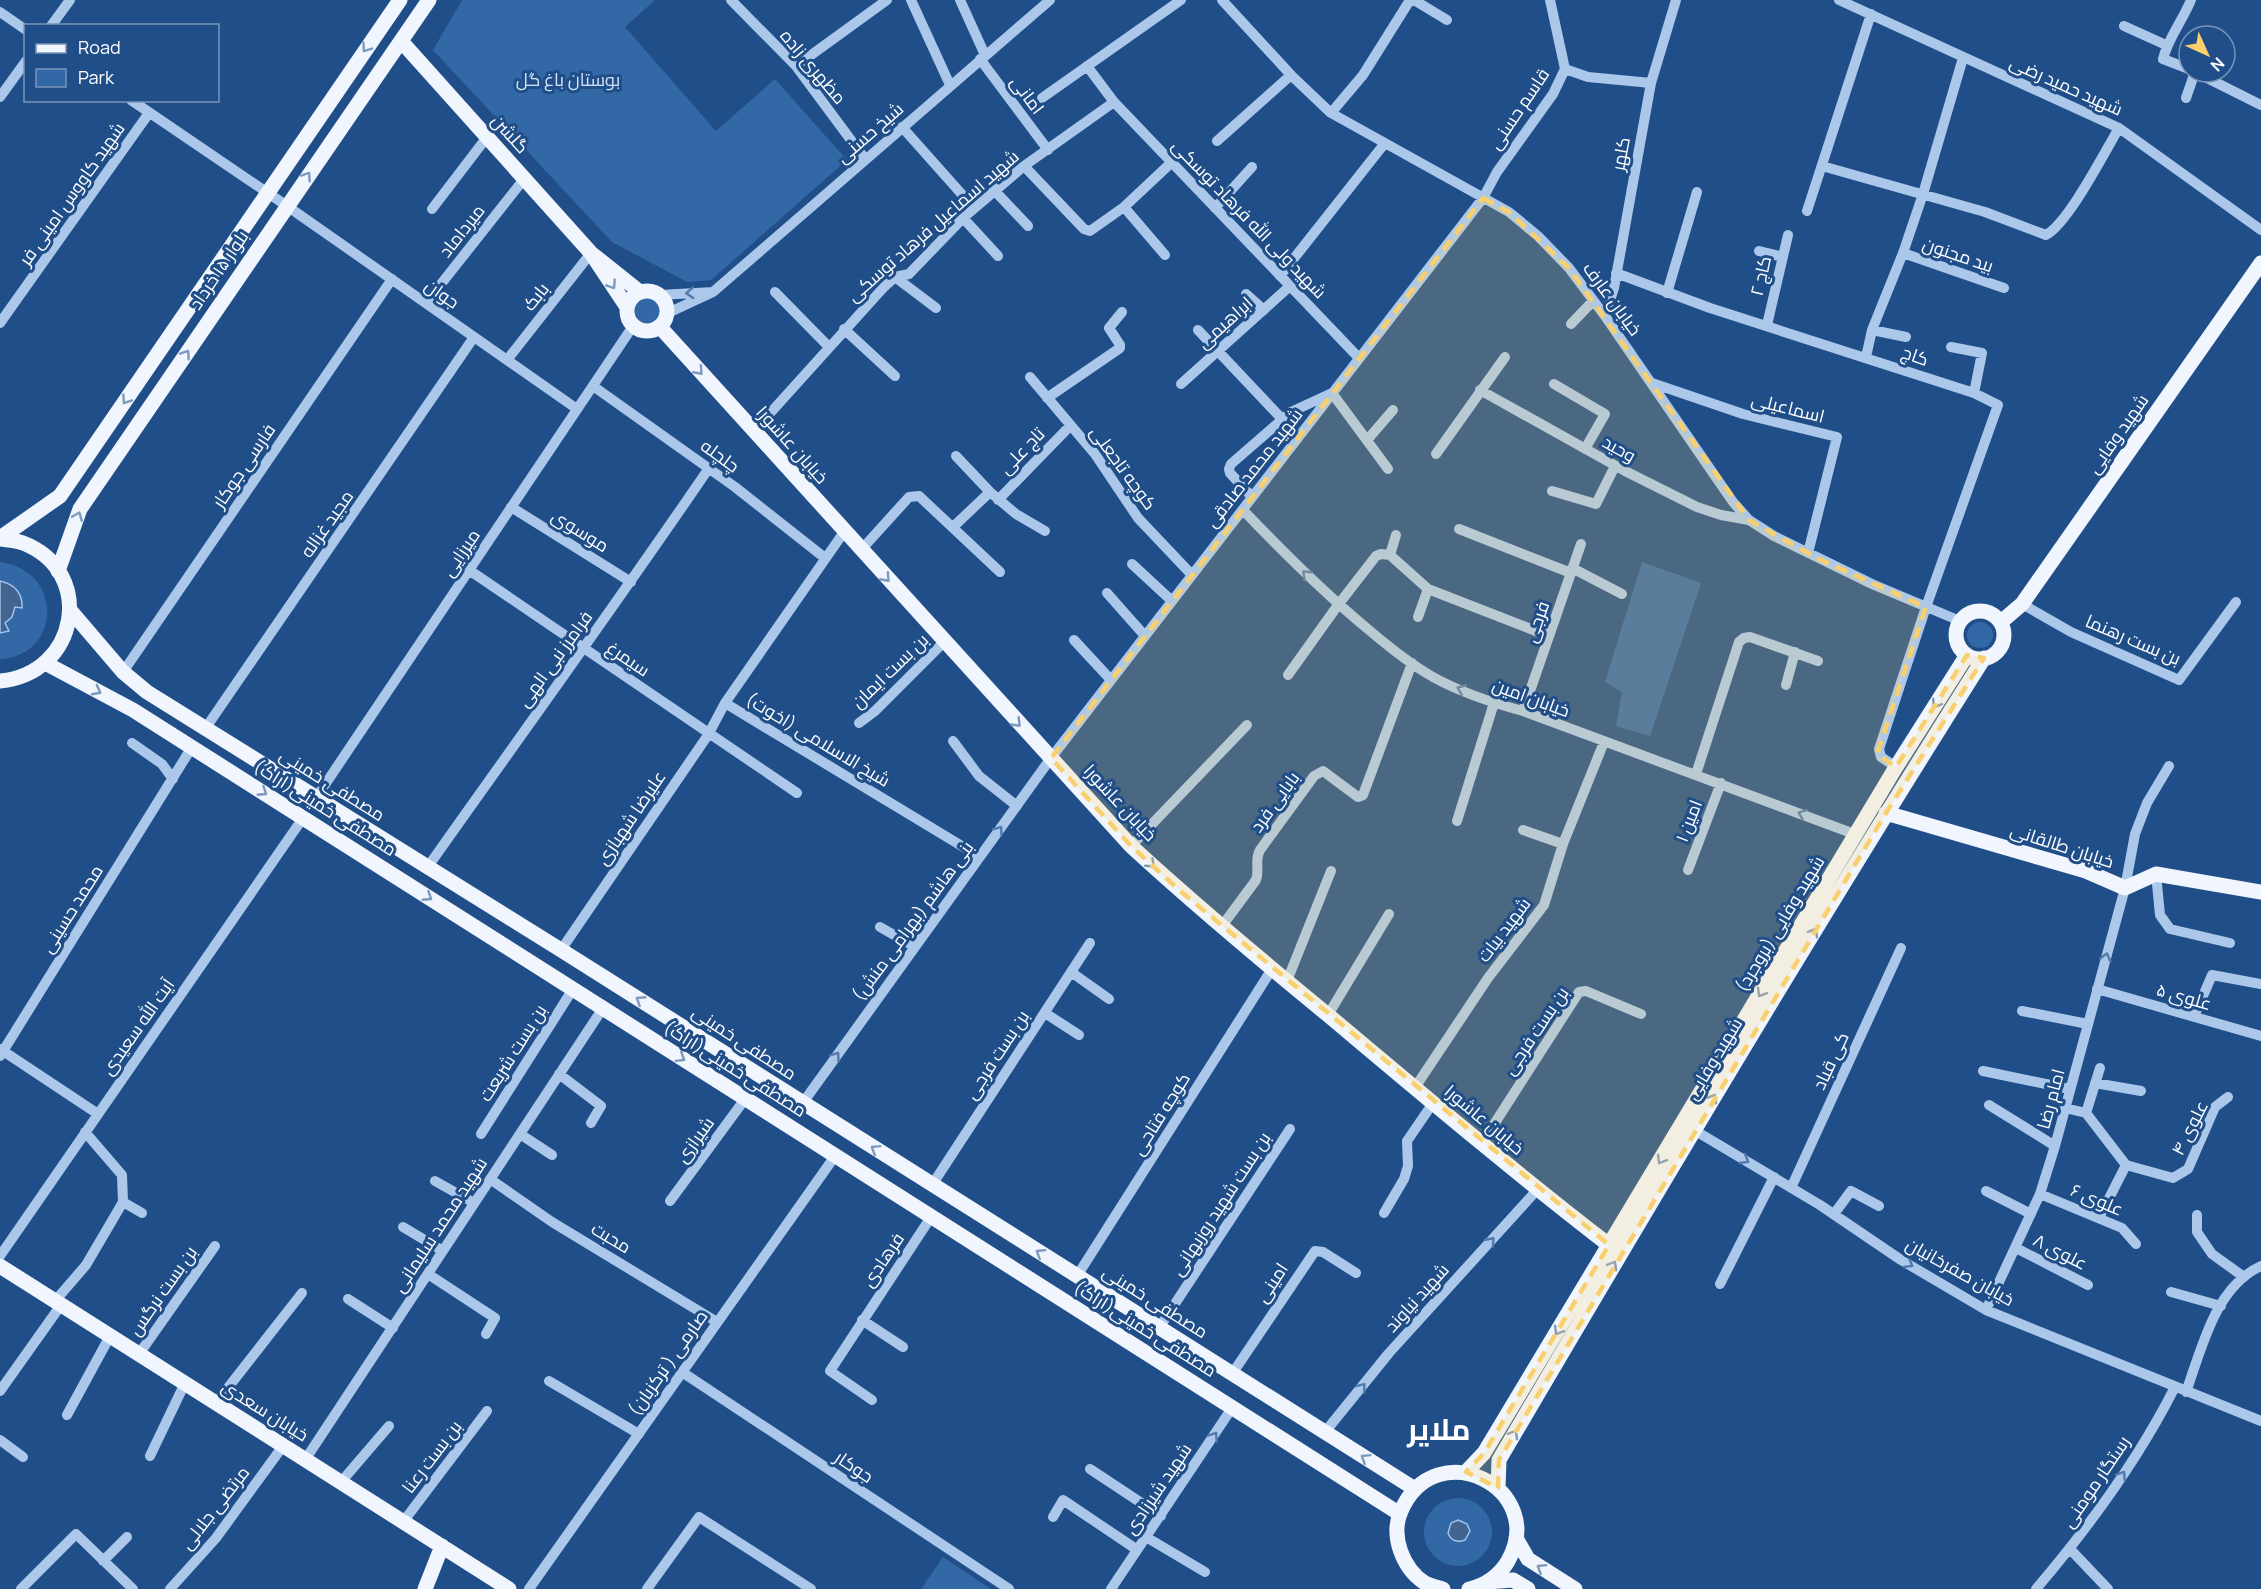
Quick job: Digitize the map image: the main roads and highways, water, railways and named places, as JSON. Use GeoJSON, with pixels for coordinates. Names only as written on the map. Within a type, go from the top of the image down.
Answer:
{"type":"FeatureCollection","features":[{"type":"Feature","properties":{"kind":"main road","name":"بلوار ۱۵ خرداد"},"geometry":{"type":"LineString","coordinates":[[0,539],[60,496],[400,0]]}},
{"type":"Feature","properties":{"kind":"main road","name":"بلوار ۱۵ خرداد"},"geometry":{"type":"LineString","coordinates":[[58,571],[80,509],[429,0]]}},
{"type":"Feature","properties":{"kind":"main road","name":"گلشن"},"geometry":{"type":"LineString","coordinates":[[401,41],[591,254]]}},
{"type":"Feature","properties":{"kind":"main road"},"geometry":{"type":"LineString","coordinates":[[591,254],[640,292]]}},
{"type":"Feature","properties":{"kind":"main road"},"geometry":{"type":"LineString","coordinates":[[591,254],[627,307],[629,320],[633,326],[643,332],[649,332],[660,327],[668,313],[667,306],[660,295],[653,292],[640,292],[632,298],[627,307]]}},
{"type":"Feature","properties":{"kind":"main road","name":"شهید وفایی"},"geometry":{"type":"LineString","coordinates":[[2001,622],[2022,603],[2261,263]]}},
{"type":"Feature","properties":{"kind":"main road","name":"خیابان عاشورا"},"geometry":{"type":"LineString","coordinates":[[660,327],[1131,846],[1414,1089],[1537,1190],[1609,1245]]}},
{"type":"Feature","properties":{"kind":"main road"},"geometry":{"type":"LineString","coordinates":[[0,539],[22,543],[43,554],[58,571],[67,590],[70,610],[63,639],[56,652],[30,674],[14,680],[0,681]]}},
{"type":"Feature","properties":{"kind":"main road","name":"مصطفی خمینی"},"geometry":{"type":"LineString","coordinates":[[70,610],[123,672],[147,692],[561,950],[1415,1489]]}},
{"type":"Feature","properties":{"kind":"main road"},"geometry":{"type":"LineString","coordinates":[[1977,610],[1993,614],[2001,622],[2003,642],[1994,655],[1978,659],[1967,655],[1959,647],[1956,631],[1960,621],[1969,613],[1977,610]]}},
{"type":"Feature","properties":{"kind":"main road","name":"شهید وفایی (بروجرد)"},"geometry":{"type":"LineString","coordinates":[[1609,1245],[1896,767],[1967,655]]}},
{"type":"Feature","properties":{"kind":"main road","name":"شهید وفایی"},"geometry":{"type":"LineString","coordinates":[[1498,1488],[1498,1460],[1886,813],[1984,658]]}},
{"type":"Feature","properties":{"kind":"main road","name":"مصطفی خمینی(اراک)"},"geometry":{"type":"LineString","coordinates":[[45,663],[134,710],[1400,1514]]}},
{"type":"Feature","properties":{"kind":"main road","name":"خیابان طالقانی"},"geometry":{"type":"LineString","coordinates":[[1886,813],[2086,871],[2125,888],[2156,874],[2261,892]]}},
{"type":"Feature","properties":{"kind":"main road"},"geometry":{"type":"LineString","coordinates":[[1466,1472],[1484,1453],[1609,1245]]}},
{"type":"Feature","properties":{"kind":"main road","name":"خیابان سعدی"},"geometry":{"type":"LineString","coordinates":[[0,1266],[442,1546],[492,1585],[509,1589]]}},
{"type":"Feature","properties":{"kind":"main road"},"geometry":{"type":"LineString","coordinates":[[1443,1589],[1426,1587],[1407,1564],[1400,1548],[1397,1531],[1400,1514],[1407,1498],[1415,1489],[1436,1475],[1448,1472],[1466,1472],[1484,1478],[1498,1488],[1512,1507],[1516,1522],[1516,1538],[1509,1559],[1504,1568],[1487,1582]]}},
{"type":"Feature","properties":{"kind":"main road"},"geometry":{"type":"LineString","coordinates":[[1516,1538],[1528,1560],[1575,1589]]}},
{"type":"Feature","properties":{"kind":"main road"},"geometry":{"type":"LineString","coordinates":[[425,1589],[442,1546]]}},
{"type":"Feature","properties":{"kind":"main road"},"geometry":{"type":"LineString","coordinates":[[1468,1589],[1487,1582],[1513,1580],[1528,1589]]}},
{"type":"Feature","properties":{"kind":"district","name":"ملایر"},"geometry":{"type":"Point","coordinates":[1439,1430]}},
{"type":"Feature","properties":{"kind":"park label","name":"بوستان باغ گل"},"geometry":{"type":"Point","coordinates":[568,80]}}]}
